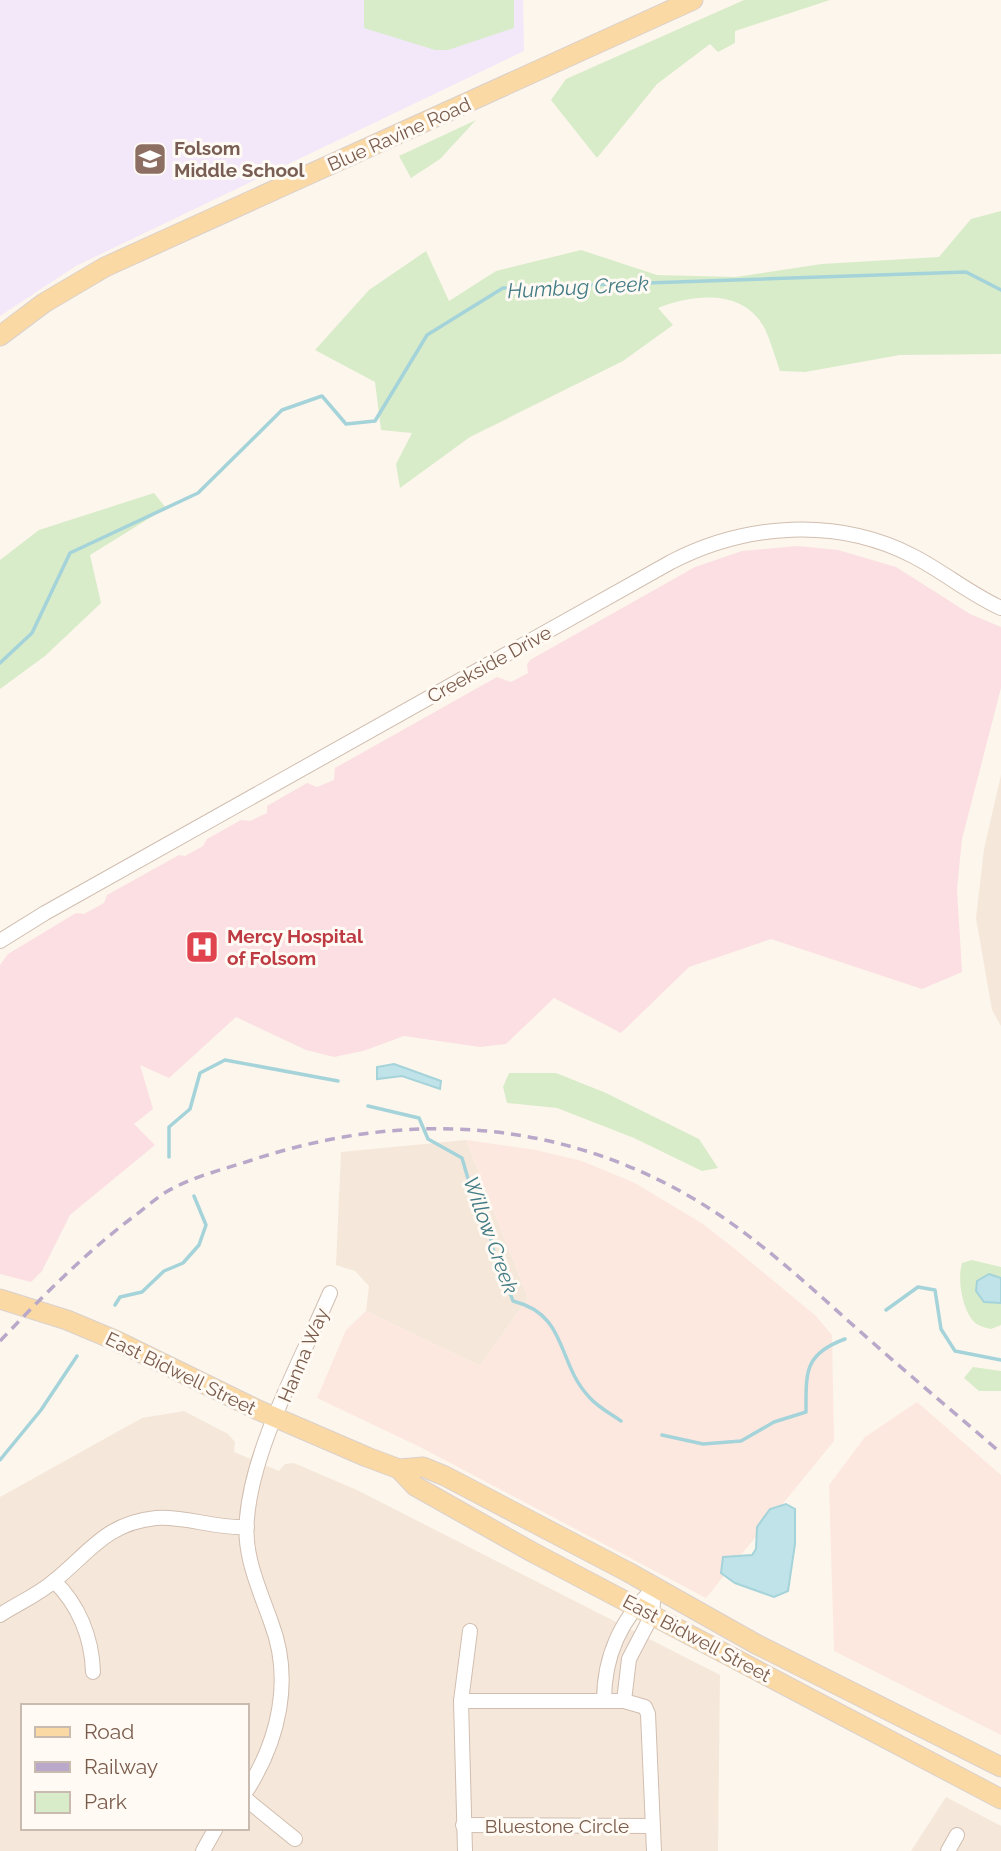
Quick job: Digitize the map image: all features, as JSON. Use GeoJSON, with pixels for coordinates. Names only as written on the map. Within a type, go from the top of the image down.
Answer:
{"type":"FeatureCollection","features":[{"type":"Feature","properties":{"kind":"main road","name":"Blue Ravine Road"},"geometry":{"type":"LineString","coordinates":[[0,336],[44,303],[105,267],[693,0]]}},
{"type":"Feature","properties":{"kind":"main road","name":"East Bidwell Street"},"geometry":{"type":"LineString","coordinates":[[0,1298],[67,1320],[276,1417],[399,1469],[415,1486],[996,1796]]}},
{"type":"Feature","properties":{"kind":"main road","name":"East Bidwell Street"},"geometry":{"type":"LineString","coordinates":[[399,1469],[423,1466],[445,1476],[654,1588],[1001,1767]]}},
{"type":"Feature","properties":{"kind":"main road"},"geometry":{"type":"LineString","coordinates":[[751,1667],[823,1689],[895,1727],[913,1722],[915,1733],[921,1740],[954,1759],[996,1796]]}},
{"type":"Feature","properties":{"kind":"street","name":"Creekside Drive"},"geometry":{"type":"LineString","coordinates":[[0,942],[66,901],[671,562],[717,543],[748,534],[793,529],[856,536],[914,556],[979,598],[1001,608]]}},
{"type":"Feature","properties":{"kind":"street","name":"Hanna Way"},"geometry":{"type":"LineString","coordinates":[[248,1788],[270,1746],[282,1690],[278,1643],[250,1563],[247,1527],[257,1464],[330,1293]]}},
{"type":"Feature","properties":{"kind":"street"},"geometry":{"type":"LineString","coordinates":[[0,1615],[54,1581],[97,1540],[134,1523],[174,1518],[219,1527],[247,1527]]}},
{"type":"Feature","properties":{"kind":"street"},"geometry":{"type":"LineString","coordinates":[[54,1581],[71,1601],[84,1625],[93,1672]]}},
{"type":"Feature","properties":{"kind":"street"},"geometry":{"type":"LineString","coordinates":[[604,1701],[608,1661],[643,1610],[654,1588]]}},
{"type":"Feature","properties":{"kind":"street"},"geometry":{"type":"LineString","coordinates":[[461,1701],[624,1701],[629,1659],[643,1610]]}},
{"type":"Feature","properties":{"kind":"street","name":"Bluestone Circle"},"geometry":{"type":"LineString","coordinates":[[465,1851],[461,1701],[470,1631]]}},
{"type":"Feature","properties":{"kind":"street","name":"Bluestone Circle"},"geometry":{"type":"LineString","coordinates":[[624,1701],[640,1703],[649,1714],[654,1851]]}},
{"type":"Feature","properties":{"kind":"street"},"geometry":{"type":"LineString","coordinates":[[248,1801],[295,1839]]}},
{"type":"Feature","properties":{"kind":"street","name":"Bluestone Circle"},"geometry":{"type":"LineString","coordinates":[[463,1825],[651,1826]]}},
{"type":"Feature","properties":{"kind":"street"},"geometry":{"type":"LineString","coordinates":[[203,1851],[215,1830]]}},
{"type":"Feature","properties":{"kind":"street"},"geometry":{"type":"LineString","coordinates":[[948,1851],[957,1835]]}},
{"type":"Feature","properties":{"kind":"shaded area","name":"Folsom Middle School"},"geometry":{"type":"Polygon","coordinates":[[[0,0],[523,0],[524,51],[76,266],[0,316],[0,0]]]}},
{"type":"Feature","properties":{"kind":"shaded area"},"geometry":{"type":"Polygon","coordinates":[[[797,546],[838,550],[896,567],[970,614],[1001,627],[1001,688],[962,839],[957,889],[962,972],[922,989],[771,939],[689,967],[621,1033],[554,998],[506,1044],[480,1047],[404,1036],[363,1051],[334,1057],[306,1050],[236,1017],[169,1078],[140,1065],[153,1109],[134,1124],[155,1145],[70,1215],[42,1271],[31,1282],[0,1274],[0,965],[8,954],[76,913],[84,914],[104,903],[107,895],[179,855],[185,856],[203,846],[207,839],[241,820],[250,821],[267,813],[267,806],[307,783],[317,787],[334,780],[335,768],[497,677],[511,682],[528,673],[527,665],[530,660],[695,567],[742,551],[797,546]]]}},
{"type":"Feature","properties":{"kind":"shaded area"},"geometry":{"type":"Polygon","coordinates":[[[1001,775],[1001,1026],[992,1010],[976,918],[984,849],[1001,775]]]}},
{"type":"Feature","properties":{"kind":"shaded area"},"geometry":{"type":"Polygon","coordinates":[[[466,1140],[528,1298],[480,1366],[366,1311],[369,1286],[355,1271],[336,1265],[341,1152],[466,1140]]]}},
{"type":"Feature","properties":{"kind":"shaded area"},"geometry":{"type":"Polygon","coordinates":[[[466,1140],[536,1150],[582,1161],[635,1183],[703,1224],[816,1316],[832,1335],[834,1441],[706,1598],[422,1448],[317,1398],[346,1330],[366,1311],[480,1366],[528,1298],[466,1140]]]}},
{"type":"Feature","properties":{"kind":"shaded area"},"geometry":{"type":"Polygon","coordinates":[[[917,1402],[1001,1475],[1001,1735],[834,1651],[829,1485],[865,1437],[917,1402]]]}},
{"type":"Feature","properties":{"kind":"shaded area"},"geometry":{"type":"Polygon","coordinates":[[[184,1411],[228,1434],[235,1442],[234,1452],[279,1471],[285,1464],[294,1463],[357,1490],[720,1675],[718,1851],[0,1851],[0,1497],[142,1418],[184,1411]]]}},
{"type":"Feature","properties":{"kind":"shaded area"},"geometry":{"type":"Polygon","coordinates":[[[946,1797],[1001,1826],[1001,1851],[911,1851],[946,1797]]]}},
{"type":"Feature","properties":{"kind":"green space"},"geometry":{"type":"Polygon","coordinates":[[[364,0],[514,0],[514,28],[448,50],[435,50],[364,28],[364,0]]]}},
{"type":"Feature","properties":{"kind":"green space"},"geometry":{"type":"Polygon","coordinates":[[[744,0],[830,0],[735,31],[735,43],[718,52],[710,44],[657,84],[597,158],[551,100],[566,79],[744,0]]]}},
{"type":"Feature","properties":{"kind":"green space"},"geometry":{"type":"Polygon","coordinates":[[[476,120],[440,159],[411,178],[399,156],[476,120]]]}},
{"type":"Feature","properties":{"kind":"green space"},"geometry":{"type":"Polygon","coordinates":[[[1001,211],[1001,354],[900,355],[805,372],[780,371],[765,329],[756,316],[744,306],[717,298],[672,303],[658,308],[673,325],[623,361],[470,437],[400,488],[396,464],[412,433],[381,430],[375,382],[315,350],[369,290],[426,251],[449,301],[496,271],[581,250],[657,275],[736,277],[822,264],[939,257],[971,219],[1001,211]]]}},
{"type":"Feature","properties":{"kind":"green space"},"geometry":{"type":"Polygon","coordinates":[[[154,493],[166,508],[90,555],[101,603],[45,656],[0,689],[0,560],[39,530],[154,493]]]}},
{"type":"Feature","properties":{"kind":"green space"},"geometry":{"type":"Polygon","coordinates":[[[509,1073],[556,1073],[606,1093],[699,1139],[718,1168],[702,1171],[634,1138],[557,1108],[507,1103],[503,1087],[509,1073]]]}},
{"type":"Feature","properties":{"kind":"green space"},"geometry":{"type":"Polygon","coordinates":[[[972,1260],[1001,1267],[1001,1325],[991,1329],[975,1323],[964,1303],[960,1286],[962,1263],[972,1260]]]}},
{"type":"Feature","properties":{"kind":"green space"},"geometry":{"type":"Polygon","coordinates":[[[973,1367],[1001,1371],[1001,1391],[979,1391],[964,1378],[973,1367]]]}},
{"type":"Feature","properties":{"kind":"water"},"geometry":{"type":"Polygon","coordinates":[[[394,1064],[441,1081],[440,1089],[402,1076],[377,1079],[377,1067],[394,1064]]]}},
{"type":"Feature","properties":{"kind":"water"},"geometry":{"type":"Polygon","coordinates":[[[989,1274],[1001,1278],[1001,1303],[984,1302],[976,1291],[977,1281],[989,1274]]]}},
{"type":"Feature","properties":{"kind":"water"},"geometry":{"type":"Polygon","coordinates":[[[786,1504],[795,1509],[795,1544],[788,1591],[774,1597],[735,1583],[721,1573],[723,1557],[752,1555],[756,1549],[757,1527],[770,1509],[786,1504]]]}},
{"type":"Feature","properties":{"kind":"waterway","name":"Humbug Creek"},"geometry":{"type":"LineString","coordinates":[[0,663],[32,633],[70,553],[198,493],[282,410],[322,396],[346,424],[375,421],[427,335],[503,288],[966,272],[1001,290]]}},
{"type":"Feature","properties":{"kind":"waterway","name":"Willow Creek"},"geometry":{"type":"LineString","coordinates":[[169,1157],[169,1127],[190,1109],[200,1073],[225,1060],[338,1081]]}},
{"type":"Feature","properties":{"kind":"waterway","name":"Willow Creek"},"geometry":{"type":"LineString","coordinates":[[368,1106],[419,1118],[428,1139],[462,1158],[469,1182],[487,1218],[492,1246],[513,1301],[544,1317],[560,1342],[579,1384],[593,1401],[621,1421]]}},
{"type":"Feature","properties":{"kind":"waterway","name":"Willow Creek"},"geometry":{"type":"LineString","coordinates":[[115,1305],[120,1297],[142,1292],[164,1271],[183,1263],[199,1245],[206,1225],[194,1196]]}},
{"type":"Feature","properties":{"kind":"waterway","name":"Willow Creek"},"geometry":{"type":"LineString","coordinates":[[886,1310],[918,1287],[935,1290],[941,1329],[955,1351],[1001,1360]]}},
{"type":"Feature","properties":{"kind":"waterway","name":"Willow Creek"},"geometry":{"type":"LineString","coordinates":[[662,1435],[703,1444],[741,1441],[774,1422],[806,1412],[806,1386],[810,1366],[822,1351],[845,1339]]}},
{"type":"Feature","properties":{"kind":"waterway","name":"Willow Creek"},"geometry":{"type":"LineString","coordinates":[[0,1460],[41,1410],[77,1356]]}},
{"type":"Feature","properties":{"kind":"railway"},"geometry":{"type":"LineString","coordinates":[[0,1341],[97,1246],[162,1195],[186,1182],[304,1145],[359,1134],[414,1129],[469,1130],[523,1136],[577,1148],[630,1167],[704,1205],[787,1267],[1001,1453]]}},
{"type":"Feature","properties":{"kind":"place","name":"Folsom Middle School"},"geometry":{"type":"Point","coordinates":[150,159]}},
{"type":"Feature","properties":{"kind":"place","name":"Mercy Hospital of Folsom"},"geometry":{"type":"Point","coordinates":[202,947]}}]}
